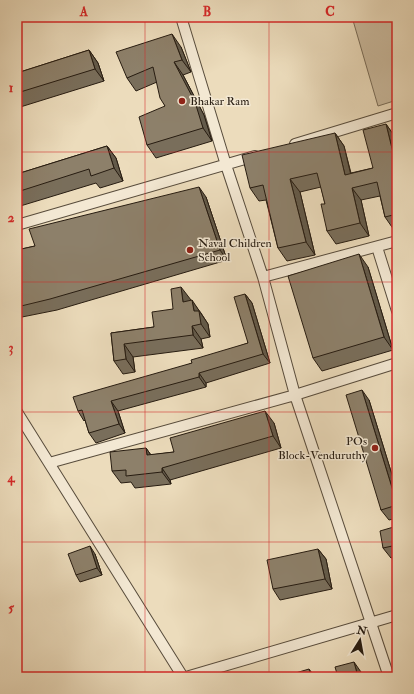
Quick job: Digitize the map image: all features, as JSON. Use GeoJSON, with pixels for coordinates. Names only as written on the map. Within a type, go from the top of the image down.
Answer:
{"type":"FeatureCollection","features":[{"type":"Feature","properties":{"kind":"street"},"geometry":{"type":"LineString","coordinates":[[182,17],[226,165],[263,277],[295,395],[372,622],[389,677]]}},
{"type":"Feature","properties":{"kind":"street"},"geometry":{"type":"LineString","coordinates":[[286,146],[397,113]]}},
{"type":"Feature","properties":{"kind":"street"},"geometry":{"type":"LineString","coordinates":[[17,225],[264,153]]}},
{"type":"Feature","properties":{"kind":"street"},"geometry":{"type":"LineString","coordinates":[[263,277],[397,241]]}},
{"type":"Feature","properties":{"kind":"street"},"geometry":{"type":"LineString","coordinates":[[377,247],[397,311]]}},
{"type":"Feature","properties":{"kind":"street"},"geometry":{"type":"LineString","coordinates":[[49,463],[295,395],[397,363]]}},
{"type":"Feature","properties":{"kind":"street"},"geometry":{"type":"LineString","coordinates":[[17,412],[184,677],[397,615]]}},
{"type":"Feature","properties":{"kind":"shaded area"},"geometry":{"type":"Polygon","coordinates":[[[352,17],[397,17],[397,100],[378,106],[352,17]]]}},
{"type":"Feature","properties":{"kind":"building","name":"Bhakar Ram"},"geometry":{"type":"Polygon","coordinates":[[[172,34],[182,60],[174,62],[195,102],[203,128],[147,145],[139,117],[165,106],[160,98],[153,67],[127,78],[116,52],[172,34]]]}},
{"type":"Feature","properties":{"kind":"building"},"geometry":{"type":"Polygon","coordinates":[[[89,50],[95,69],[17,93],[17,73],[89,50]]]}},
{"type":"Feature","properties":{"kind":"building"},"geometry":{"type":"Polygon","coordinates":[[[386,124],[397,169],[397,214],[385,217],[377,182],[352,188],[360,223],[327,231],[321,204],[325,204],[317,173],[290,179],[306,242],[278,248],[263,185],[250,188],[242,155],[335,133],[345,175],[373,168],[363,130],[386,124]]]}},
{"type":"Feature","properties":{"kind":"building"},"geometry":{"type":"Polygon","coordinates":[[[107,146],[114,168],[91,176],[89,169],[17,192],[17,174],[107,146]]]}},
{"type":"Feature","properties":{"kind":"building"},"geometry":{"type":"Polygon","coordinates":[[[199,187],[220,250],[50,299],[17,307],[17,250],[35,246],[29,229],[199,187]]]}},
{"type":"Feature","properties":{"kind":"building"},"geometry":{"type":"Polygon","coordinates":[[[397,235],[397,250],[393,236],[397,235]]]}},
{"type":"Feature","properties":{"kind":"building"},"geometry":{"type":"Polygon","coordinates":[[[359,254],[384,337],[313,358],[288,276],[359,254]]]}},
{"type":"Feature","properties":{"kind":"building"},"geometry":{"type":"Polygon","coordinates":[[[181,287],[183,302],[192,300],[194,311],[199,311],[201,324],[192,326],[193,335],[124,344],[126,359],[114,361],[111,333],[154,327],[152,312],[173,309],[171,289],[181,287]]]}},
{"type":"Feature","properties":{"kind":"building"},"geometry":{"type":"Polygon","coordinates":[[[245,294],[263,354],[199,373],[199,377],[111,401],[119,424],[89,433],[82,410],[78,411],[73,397],[192,363],[191,360],[248,343],[234,297],[245,294]]]}},
{"type":"Feature","properties":{"kind":"building","name":"POs Block-Venduruthy"},"geometry":{"type":"Polygon","coordinates":[[[362,390],[397,504],[381,510],[346,395],[362,390]]]}},
{"type":"Feature","properties":{"kind":"building"},"geometry":{"type":"Polygon","coordinates":[[[265,411],[273,436],[162,468],[162,472],[126,476],[126,470],[112,471],[110,452],[146,448],[147,455],[174,452],[170,438],[265,411]]]}},
{"type":"Feature","properties":{"kind":"building"},"geometry":{"type":"Polygon","coordinates":[[[397,526],[397,545],[383,548],[380,531],[397,526]]]}},
{"type":"Feature","properties":{"kind":"building"},"geometry":{"type":"Polygon","coordinates":[[[90,546],[97,568],[76,575],[68,554],[90,546]]]}},
{"type":"Feature","properties":{"kind":"building"},"geometry":{"type":"Polygon","coordinates":[[[318,549],[325,579],[273,589],[267,560],[318,549]]]}},
{"type":"Feature","properties":{"kind":"building"},"geometry":{"type":"Polygon","coordinates":[[[354,662],[358,677],[338,677],[335,667],[354,662]]]}},
{"type":"Feature","properties":{"kind":"building"},"geometry":{"type":"Polygon","coordinates":[[[309,669],[311,677],[282,677],[309,669]]]}},
{"type":"Feature","properties":{"kind":"place","name":"Bhakar Ram"},"geometry":{"type":"Point","coordinates":[182,101]}},
{"type":"Feature","properties":{"kind":"place","name":"Naval Children School"},"geometry":{"type":"Point","coordinates":[190,250]}},
{"type":"Feature","properties":{"kind":"place","name":"POs Block-Venduruthy"},"geometry":{"type":"Point","coordinates":[375,448]}}]}
